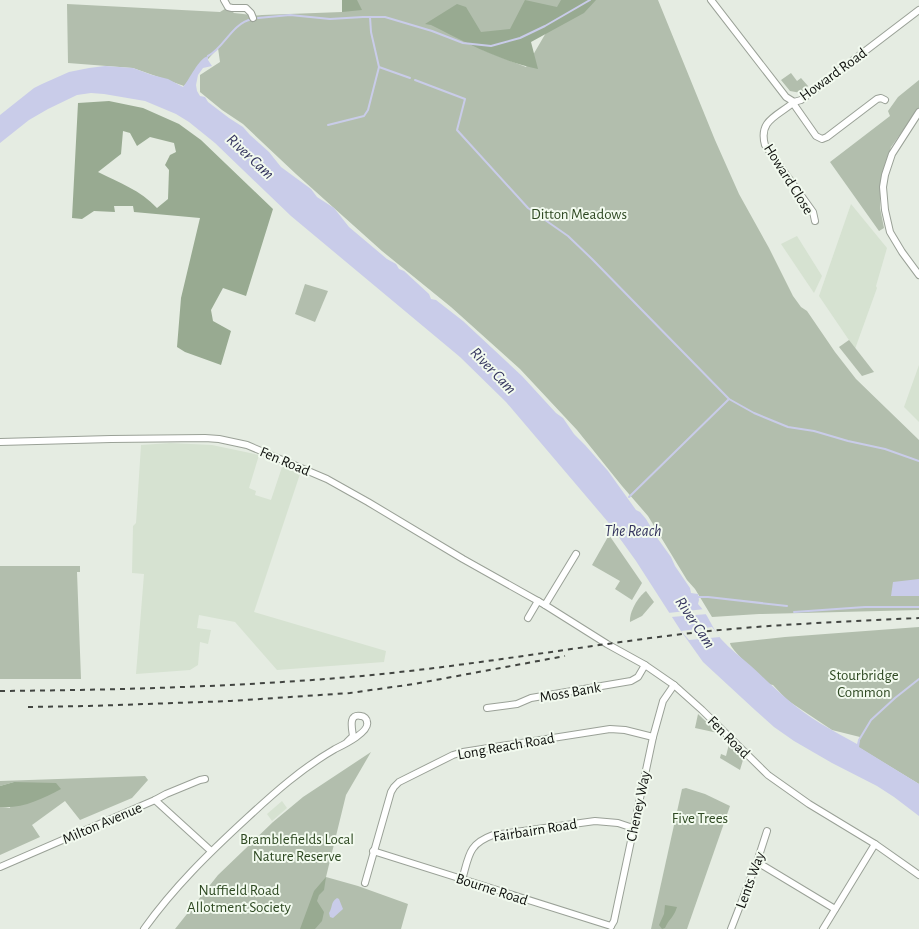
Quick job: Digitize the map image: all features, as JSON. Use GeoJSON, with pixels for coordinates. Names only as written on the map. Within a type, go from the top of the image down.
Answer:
{"type":"FeatureCollection","features":[{"type":"Feature","properties":{"kind":"street"},"geometry":{"type":"LineString","coordinates":[[224,0],[228,7],[246,8],[253,18]]}},
{"type":"Feature","properties":{"kind":"street","name":"Howard Road"},"geometry":{"type":"LineString","coordinates":[[711,0],[786,97],[794,102],[801,100],[919,10]]}},
{"type":"Feature","properties":{"kind":"street"},"geometry":{"type":"LineString","coordinates":[[794,102],[795,106],[816,136],[822,139],[827,137],[877,99],[881,98],[885,100]]}},
{"type":"Feature","properties":{"kind":"street","name":"Howard Close"},"geometry":{"type":"LineString","coordinates":[[794,102],[769,121],[764,129],[763,137],[772,155],[813,212],[815,221]]}},
{"type":"Feature","properties":{"kind":"street"},"geometry":{"type":"LineString","coordinates":[[919,112],[892,154],[884,174],[883,187],[890,232],[902,252],[919,275]]}},
{"type":"Feature","properties":{"kind":"street","name":"Fen Road"},"geometry":{"type":"LineString","coordinates":[[0,442],[205,438],[247,445],[327,479],[545,605],[607,644],[645,665],[674,685],[713,720],[768,775],[809,804],[875,844],[919,875]]}},
{"type":"Feature","properties":{"kind":"street"},"geometry":{"type":"LineString","coordinates":[[545,605],[576,554]]}},
{"type":"Feature","properties":{"kind":"street"},"geometry":{"type":"LineString","coordinates":[[528,618],[538,601]]}},
{"type":"Feature","properties":{"kind":"street","name":"Moss Bank"},"geometry":{"type":"LineString","coordinates":[[487,708],[517,704],[531,698],[631,681],[638,677],[645,665]]}},
{"type":"Feature","properties":{"kind":"street","name":"Cheney Way"},"geometry":{"type":"LineString","coordinates":[[611,928],[614,920],[653,737],[663,702],[674,685]]}},
{"type":"Feature","properties":{"kind":"street"},"geometry":{"type":"LineString","coordinates":[[144,929],[159,908],[211,850],[256,809],[301,772],[364,731],[367,728],[368,723],[366,718],[357,716],[353,718],[351,728],[353,736],[347,742]]}},
{"type":"Feature","properties":{"kind":"street"},"geometry":{"type":"LineString","coordinates":[[351,728],[359,733],[364,731]]}},
{"type":"Feature","properties":{"kind":"street","name":"Long Reach Road"},"geometry":{"type":"LineString","coordinates":[[365,883],[373,851],[394,787],[399,782],[453,755],[610,729],[625,730],[653,737]]}},
{"type":"Feature","properties":{"kind":"street","name":"Milton Avenue"},"geometry":{"type":"LineString","coordinates":[[0,867],[166,794],[205,779]]}},
{"type":"Feature","properties":{"kind":"street"},"geometry":{"type":"LineString","coordinates":[[155,800],[211,850]]}},
{"type":"Feature","properties":{"kind":"street","name":"Fairbairn Road"},"geometry":{"type":"LineString","coordinates":[[462,880],[471,850],[484,838],[493,834],[595,820],[618,823],[633,828]]}},
{"type":"Feature","properties":{"kind":"street","name":"Lents Way"},"geometry":{"type":"LineString","coordinates":[[731,929],[757,862],[767,830]]}},
{"type":"Feature","properties":{"kind":"street"},"geometry":{"type":"LineString","coordinates":[[823,929],[875,844]]}},
{"type":"Feature","properties":{"kind":"street","name":"Bourne Road"},"geometry":{"type":"LineString","coordinates":[[373,851],[611,928]]}},
{"type":"Feature","properties":{"kind":"street"},"geometry":{"type":"LineString","coordinates":[[757,862],[835,909]]}},
{"type":"Feature","properties":{"kind":"shaded area"},"geometry":{"type":"Polygon","coordinates":[[[342,0],[357,0],[362,10],[342,12],[342,0]]]}},
{"type":"Feature","properties":{"kind":"shaded area"},"geometry":{"type":"Polygon","coordinates":[[[525,0],[557,7],[561,0],[596,0],[584,13],[531,42],[538,69],[524,66],[496,56],[431,25],[425,24],[457,4],[466,7],[481,32],[510,29],[525,0]]]}},
{"type":"Feature","properties":{"kind":"shaded area"},"geometry":{"type":"Polygon","coordinates":[[[109,101],[143,108],[179,124],[201,140],[273,209],[246,296],[223,288],[211,310],[213,321],[231,331],[221,365],[185,352],[177,347],[181,298],[200,218],[134,212],[133,206],[114,206],[115,212],[94,211],[82,219],[72,218],[78,103],[109,101]],[[123,131],[121,154],[98,172],[122,183],[144,196],[157,208],[168,199],[169,170],[165,165],[170,155],[176,152],[174,143],[150,137],[137,146],[130,133],[123,131]]]}},
{"type":"Feature","properties":{"kind":"shaded area"},"geometry":{"type":"Polygon","coordinates":[[[851,204],[887,248],[876,286],[877,288],[855,349],[819,296],[851,204]]]}},
{"type":"Feature","properties":{"kind":"shaded area"},"geometry":{"type":"Polygon","coordinates":[[[797,236],[822,276],[814,293],[781,244],[797,236]]]}},
{"type":"Feature","properties":{"kind":"shaded area"},"geometry":{"type":"Polygon","coordinates":[[[919,365],[919,422],[904,407],[919,365]]]}},
{"type":"Feature","properties":{"kind":"shaded area"},"geometry":{"type":"Polygon","coordinates":[[[170,443],[212,445],[259,455],[249,488],[256,491],[255,495],[271,500],[283,464],[301,471],[254,612],[386,651],[384,662],[277,670],[235,622],[199,615],[197,628],[211,630],[208,644],[200,642],[198,665],[190,670],[136,674],[144,574],[132,573],[133,526],[136,523],[141,445],[170,443]]]}},
{"type":"Feature","properties":{"kind":"shaded area"},"geometry":{"type":"Polygon","coordinates":[[[14,782],[56,783],[61,789],[39,800],[24,805],[0,807],[0,786],[14,782]]]}},
{"type":"Feature","properties":{"kind":"shaded area"},"geometry":{"type":"Polygon","coordinates":[[[282,801],[287,808],[272,821],[267,814],[282,801]]]}},
{"type":"Feature","properties":{"kind":"shaded area"},"geometry":{"type":"Polygon","coordinates":[[[326,877],[324,890],[319,895],[317,901],[324,912],[322,921],[315,929],[300,929],[314,891],[326,877]]]}},
{"type":"Feature","properties":{"kind":"shaded area"},"geometry":{"type":"Polygon","coordinates":[[[665,905],[677,907],[665,928],[662,929],[659,925],[664,914],[665,905]]]}},
{"type":"Feature","properties":{"kind":"green space","name":"Ditton Meadows"},"geometry":{"type":"Polygon","coordinates":[[[342,0],[658,0],[715,140],[739,194],[769,248],[793,296],[801,307],[807,311],[835,352],[856,379],[919,440],[919,610],[759,614],[712,617],[695,589],[687,580],[648,516],[577,430],[520,369],[451,307],[382,251],[243,124],[222,110],[200,92],[200,75],[220,62],[218,48],[184,86],[133,68],[68,63],[67,4],[220,12],[228,7],[234,13],[252,15],[250,16],[342,12],[342,0]],[[547,31],[483,50],[526,67],[547,31]]]}},
{"type":"Feature","properties":{"kind":"green space"},"geometry":{"type":"Polygon","coordinates":[[[791,73],[797,81],[801,78],[808,86],[801,93],[790,91],[781,80],[791,73]]]}},
{"type":"Feature","properties":{"kind":"green space"},"geometry":{"type":"Polygon","coordinates":[[[919,80],[919,108],[891,147],[880,185],[880,208],[884,228],[879,231],[830,162],[890,116],[888,111],[898,97],[919,80]]]}},
{"type":"Feature","properties":{"kind":"green space"},"geometry":{"type":"Polygon","coordinates":[[[305,284],[328,291],[315,322],[295,314],[305,284]]]}},
{"type":"Feature","properties":{"kind":"green space"},"geometry":{"type":"Polygon","coordinates":[[[849,340],[874,372],[862,376],[839,347],[849,340]]]}},
{"type":"Feature","properties":{"kind":"green space"},"geometry":{"type":"Polygon","coordinates":[[[609,535],[642,583],[632,600],[615,589],[620,581],[592,565],[609,535]]]}},
{"type":"Feature","properties":{"kind":"green space"},"geometry":{"type":"Polygon","coordinates":[[[0,566],[80,566],[80,572],[77,572],[81,679],[0,679],[0,566]]]}},
{"type":"Feature","properties":{"kind":"green space"},"geometry":{"type":"Polygon","coordinates":[[[646,591],[654,602],[642,616],[630,622],[631,614],[635,605],[646,591]]]}},
{"type":"Feature","properties":{"kind":"green space","name":"Stourbridge Common"},"geometry":{"type":"Polygon","coordinates":[[[919,627],[919,784],[858,747],[860,737],[832,730],[787,700],[773,685],[768,684],[735,652],[730,643],[785,637],[919,627]]]}},
{"type":"Feature","properties":{"kind":"green space"},"geometry":{"type":"Polygon","coordinates":[[[698,714],[718,733],[695,728],[698,714]]]}},
{"type":"Feature","properties":{"kind":"green space"},"geometry":{"type":"Polygon","coordinates":[[[729,744],[743,760],[740,770],[720,758],[721,754],[726,756],[729,744]]]}},
{"type":"Feature","properties":{"kind":"green space","name":"Bramblefields Local Nature Reserve"},"geometry":{"type":"Polygon","coordinates":[[[371,752],[346,795],[326,877],[358,886],[408,904],[401,929],[175,929],[218,875],[273,822],[303,797],[371,752]]]}},
{"type":"Feature","properties":{"kind":"green space"},"geometry":{"type":"Polygon","coordinates":[[[145,776],[148,780],[132,798],[80,820],[65,801],[32,825],[40,837],[0,855],[0,807],[10,808],[14,782],[0,786],[0,781],[145,776]]]}},
{"type":"Feature","properties":{"kind":"green space","name":"Five Trees"},"geometry":{"type":"Polygon","coordinates":[[[686,788],[705,794],[730,806],[687,929],[651,929],[682,789],[686,788]]]}},
{"type":"Feature","properties":{"kind":"water"},"geometry":{"type":"Polygon","coordinates":[[[208,56],[208,60],[212,66],[203,68],[198,75],[196,85],[200,96],[205,97],[208,102],[243,127],[269,152],[281,167],[311,189],[317,197],[334,208],[349,227],[387,259],[396,264],[399,269],[404,271],[429,294],[431,299],[436,300],[463,321],[522,376],[556,413],[563,418],[574,434],[608,471],[636,510],[646,519],[690,588],[691,593],[698,594],[698,604],[705,612],[721,639],[782,695],[803,712],[857,744],[858,740],[860,741],[859,747],[919,784],[919,816],[877,786],[832,763],[794,741],[774,727],[703,662],[636,561],[608,522],[506,402],[460,357],[291,216],[215,143],[189,122],[176,114],[145,101],[91,93],[77,95],[48,109],[29,120],[0,143],[0,115],[34,88],[69,72],[105,66],[133,68],[168,79],[183,87],[201,61],[208,56]]]}},
{"type":"Feature","properties":{"kind":"water"},"geometry":{"type":"Polygon","coordinates":[[[919,579],[919,596],[891,596],[893,582],[919,579]]]}},
{"type":"Feature","properties":{"kind":"water"},"geometry":{"type":"Polygon","coordinates":[[[337,898],[339,899],[343,909],[333,918],[330,917],[329,913],[333,902],[337,898]]]}},
{"type":"Feature","properties":{"kind":"pier"},"geometry":{"type":"Polygon","coordinates":[[[705,609],[708,614],[671,617],[668,613],[705,609]]]}},
{"type":"Feature","properties":{"kind":"pier"},"geometry":{"type":"Polygon","coordinates":[[[712,627],[720,637],[689,640],[681,631],[712,627]]]}},
{"type":"Feature","properties":{"kind":"waterway"},"geometry":{"type":"LineString","coordinates":[[258,18],[290,15],[330,19],[385,17],[432,31],[463,43],[491,46],[520,38],[545,26],[590,0]]}},
{"type":"Feature","properties":{"kind":"waterway"},"geometry":{"type":"LineString","coordinates":[[370,17],[371,32],[379,67],[410,78]]}},
{"type":"Feature","properties":{"kind":"waterway"},"geometry":{"type":"LineString","coordinates":[[208,56],[214,52],[233,31],[245,22],[252,19]]}},
{"type":"Feature","properties":{"kind":"waterway"},"geometry":{"type":"LineString","coordinates":[[328,125],[364,116],[368,110],[379,67]]}},
{"type":"Feature","properties":{"kind":"waterway"},"geometry":{"type":"LineString","coordinates":[[415,80],[465,99],[457,130],[528,208],[568,236],[729,399],[754,413],[788,427],[814,431],[848,441],[885,449],[919,461]]}},
{"type":"Feature","properties":{"kind":"waterway"},"geometry":{"type":"LineString","coordinates":[[629,497],[729,399]]}},
{"type":"Feature","properties":{"kind":"waterway","name":"River Cam"},"geometry":{"type":"LineString","coordinates":[[697,597],[787,606]]}},
{"type":"Feature","properties":{"kind":"waterway"},"geometry":{"type":"LineString","coordinates":[[794,612],[865,607],[919,607]]}},
{"type":"Feature","properties":{"kind":"waterway"},"geometry":{"type":"LineString","coordinates":[[859,740],[871,720],[919,679]]}},
{"type":"Feature","properties":{"kind":"railway"},"geometry":{"type":"LineString","coordinates":[[0,691],[169,688],[338,678],[464,664],[674,635],[796,624],[919,618]]}},
{"type":"Feature","properties":{"kind":"railway"},"geometry":{"type":"LineString","coordinates":[[28,707],[231,701],[350,693],[414,684],[565,656]]}},
{"type":"Feature","properties":{"kind":"water label","name":"The Reach"},"geometry":{"type":"Point","coordinates":[633,530]}},
{"type":"Feature","properties":{"kind":"park label","name":"Nuffield Road Allotment Society"},"geometry":{"type":"Point","coordinates":[239,898]}}]}
